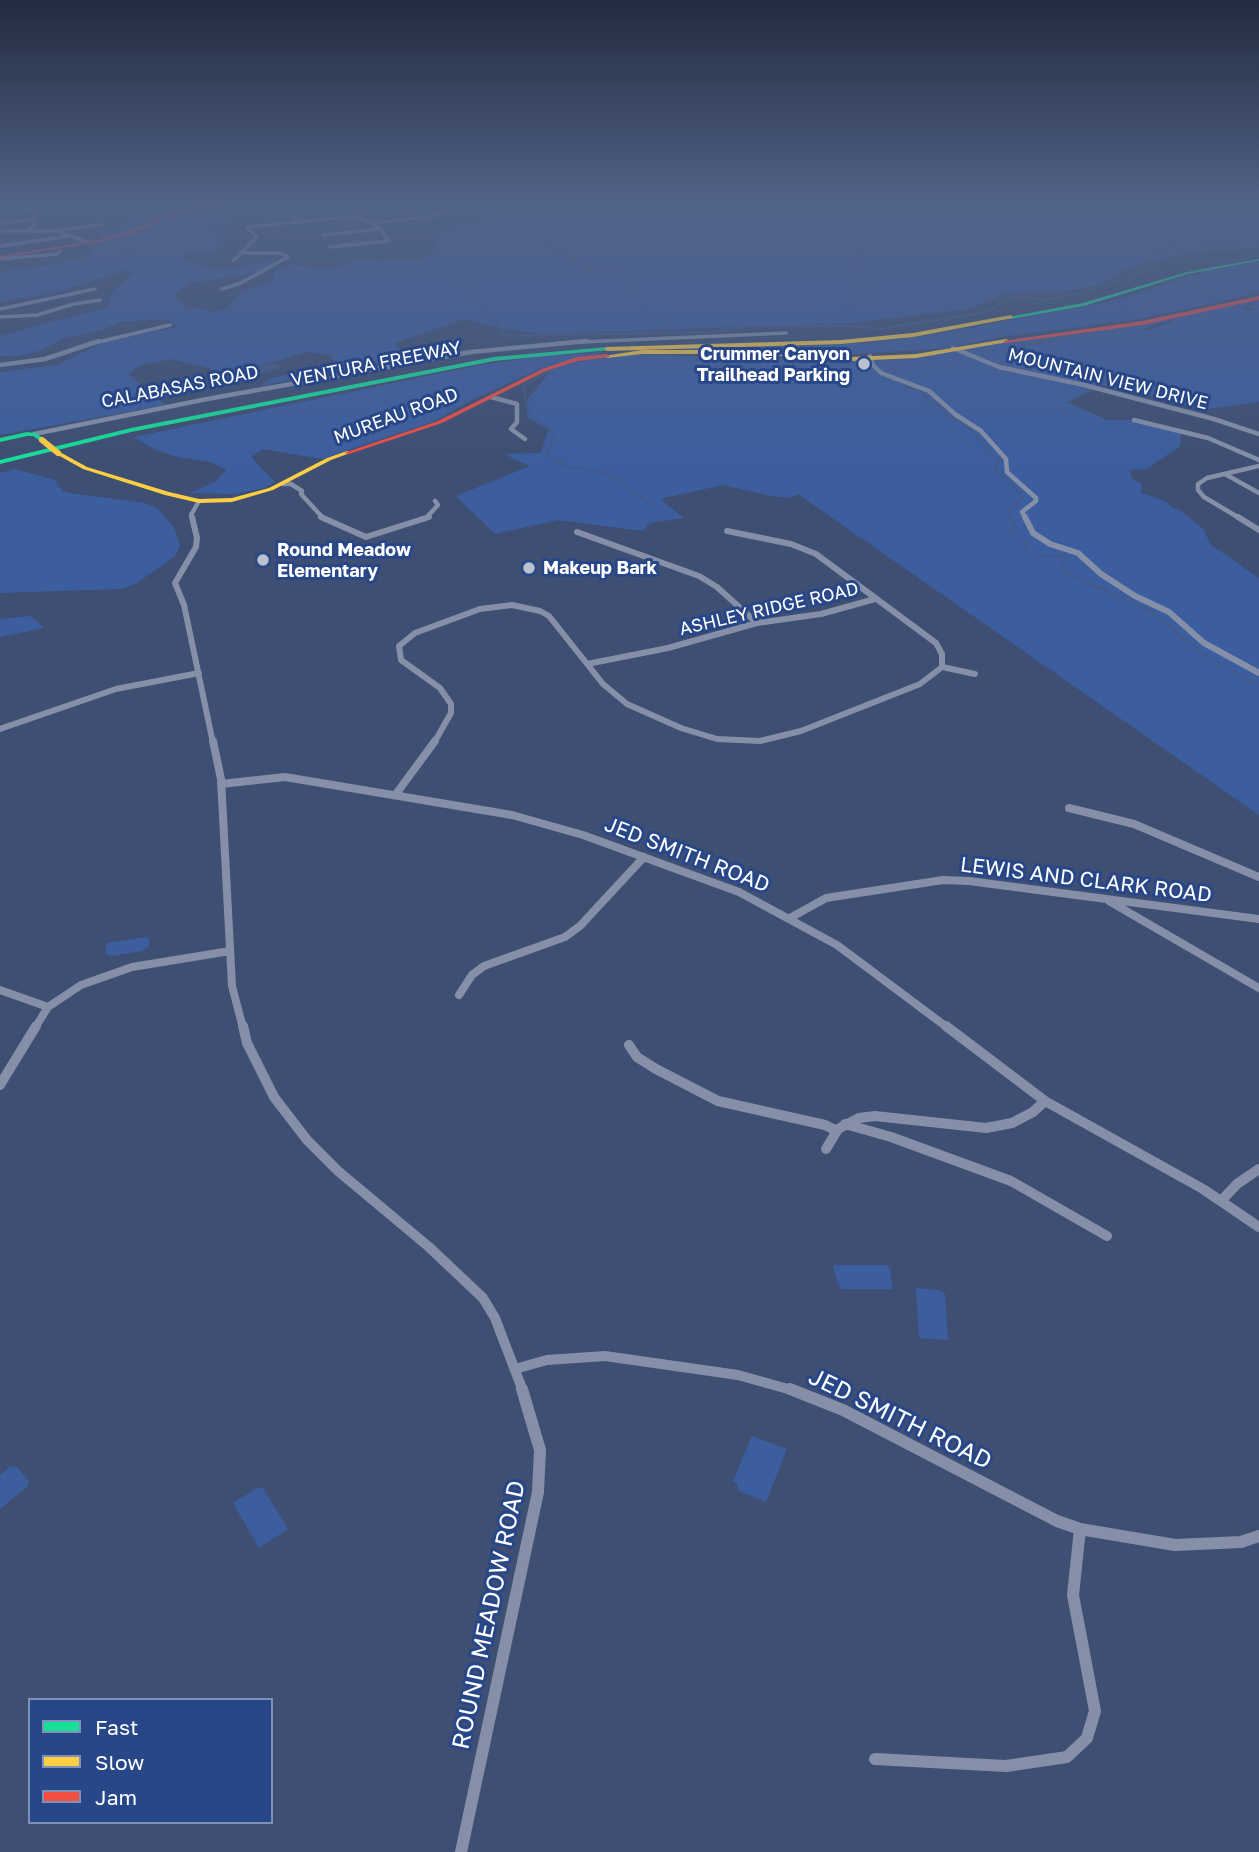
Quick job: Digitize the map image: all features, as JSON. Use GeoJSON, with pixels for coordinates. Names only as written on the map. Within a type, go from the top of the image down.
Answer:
{"type":"FeatureCollection","features":[{"type":"Feature","properties":{"kind":"main road","name":"VENTURA FREEWAY"},"geometry":{"type":"LineString","coordinates":[[0,457],[144,422],[479,357],[583,346],[836,338],[908,332],[1079,301],[1113,290]]}},
{"type":"Feature","properties":{"kind":"main road","name":"VENTURA FREEWAY"},"geometry":{"type":"LineString","coordinates":[[0,462],[131,430],[494,359],[594,349],[889,338],[1084,304],[1129,290]]}},
{"type":"Feature","properties":{"kind":"main road","name":"MUREAU ROAD"},"geometry":{"type":"LineString","coordinates":[[38,437],[58,453],[96,472],[199,501],[240,498],[282,484],[319,463],[440,422],[552,366],[599,355],[642,352],[870,357],[958,349],[1038,332],[1145,319],[1259,296]]}},
{"type":"Feature","properties":{"kind":"main road","name":"CALABASAS ROAD"},"geometry":{"type":"LineString","coordinates":[[0,440],[38,437]]}},
{"type":"Feature","properties":{"kind":"street"},"geometry":{"type":"LineString","coordinates":[[0,309],[88,290]]}},
{"type":"Feature","properties":{"kind":"street"},"geometry":{"type":"LineString","coordinates":[[1,318],[37,315],[74,304],[100,300]]}},
{"type":"Feature","properties":{"kind":"street"},"geometry":{"type":"LineString","coordinates":[[0,365],[45,359],[111,337],[170,325]]}},
{"type":"Feature","properties":{"kind":"street","name":"CALABASAS ROAD"},"geometry":{"type":"LineString","coordinates":[[38,437],[103,419],[471,352],[567,342],[786,333]]}},
{"type":"Feature","properties":{"kind":"street","name":"MOUNTAIN VIEW DRIVE"},"geometry":{"type":"LineString","coordinates":[[958,349],[999,368],[1084,385],[1259,430]]}},
{"type":"Feature","properties":{"kind":"street"},"geometry":{"type":"LineString","coordinates":[[870,357],[876,369],[903,383],[929,391],[956,415],[972,423],[1002,454],[1006,459],[1007,472],[1036,498],[1023,512],[1033,533],[1050,544],[1079,553],[1101,574],[1135,596],[1169,612],[1204,643],[1259,673]]}},
{"type":"Feature","properties":{"kind":"street"},"geometry":{"type":"LineString","coordinates":[[491,397],[517,405],[517,422],[511,429],[525,439]]}},
{"type":"Feature","properties":{"kind":"street"},"geometry":{"type":"LineString","coordinates":[[1134,420],[1208,438],[1259,460]]}},
{"type":"Feature","properties":{"kind":"street"},"geometry":{"type":"LineString","coordinates":[[1259,466],[1207,478],[1198,484],[1198,490],[1203,497],[1259,530]]}},
{"type":"Feature","properties":{"kind":"street"},"geometry":{"type":"LineString","coordinates":[[1225,474],[1259,493]]}},
{"type":"Feature","properties":{"kind":"street"},"geometry":{"type":"LineString","coordinates":[[282,484],[301,494],[318,516],[366,537],[428,518],[438,505],[435,501]]}},
{"type":"Feature","properties":{"kind":"street","name":"ROUND MEADOW ROAD"},"geometry":{"type":"LineString","coordinates":[[199,501],[191,514],[196,547],[175,583],[184,605],[222,784],[232,986],[241,1027],[255,1063],[280,1106],[307,1140],[338,1171],[477,1290],[495,1318],[536,1432],[540,1474],[461,1852]]}},
{"type":"Feature","properties":{"kind":"street"},"geometry":{"type":"LineString","coordinates":[[727,531],[810,551],[936,643],[942,654],[942,667]]}},
{"type":"Feature","properties":{"kind":"street"},"geometry":{"type":"LineString","coordinates":[[577,532],[699,576],[717,587],[757,623]]}},
{"type":"Feature","properties":{"kind":"street","name":"ASHLEY RIDGE ROAD"},"geometry":{"type":"LineString","coordinates":[[587,664],[668,648],[757,623],[812,616],[876,599]]}},
{"type":"Feature","properties":{"kind":"street"},"geometry":{"type":"LineString","coordinates":[[396,794],[443,731],[451,713],[451,704],[445,692],[401,660],[398,653],[405,638],[480,609],[512,605],[528,607],[549,617],[603,684],[627,704],[681,728],[717,738],[760,741],[801,731],[920,684],[942,667],[975,674]]}},
{"type":"Feature","properties":{"kind":"street"},"geometry":{"type":"LineString","coordinates":[[0,729],[116,689],[198,673]]}},
{"type":"Feature","properties":{"kind":"street","name":"JED SMITH ROAD"},"geometry":{"type":"LineString","coordinates":[[222,784],[285,777],[512,815],[583,835],[738,892],[837,945],[1045,1101],[1222,1200],[1259,1227]]}},
{"type":"Feature","properties":{"kind":"street"},"geometry":{"type":"LineString","coordinates":[[1069,808],[1135,824],[1259,877]]}},
{"type":"Feature","properties":{"kind":"street"},"geometry":{"type":"LineString","coordinates":[[459,995],[472,975],[484,966],[552,942],[578,928],[644,857]]}},
{"type":"Feature","properties":{"kind":"street","name":"LEWIS AND CLARK ROAD"},"geometry":{"type":"LineString","coordinates":[[790,918],[826,898],[943,880],[969,881],[1259,919]]}},
{"type":"Feature","properties":{"kind":"street"},"geometry":{"type":"LineString","coordinates":[[1106,899],[1259,988]]}},
{"type":"Feature","properties":{"kind":"street"},"geometry":{"type":"LineString","coordinates":[[0,1085],[48,1007],[81,985],[113,971],[230,951]]}},
{"type":"Feature","properties":{"kind":"street"},"geometry":{"type":"LineString","coordinates":[[0,990],[48,1007]]}},
{"type":"Feature","properties":{"kind":"street"},"geometry":{"type":"LineString","coordinates":[[629,1045],[637,1057],[656,1069],[718,1101],[758,1112],[891,1137],[1011,1181],[1107,1236]]}},
{"type":"Feature","properties":{"kind":"street"},"geometry":{"type":"LineString","coordinates":[[826,1149],[841,1127],[859,1118],[874,1116],[986,1128],[1012,1123],[1033,1112],[1045,1101]]}},
{"type":"Feature","properties":{"kind":"street"},"geometry":{"type":"LineString","coordinates":[[1222,1200],[1237,1184],[1259,1169]]}},
{"type":"Feature","properties":{"kind":"street","name":"JED SMITH ROAD"},"geometry":{"type":"LineString","coordinates":[[515,1370],[547,1360],[605,1356],[685,1366],[758,1380],[843,1410],[1057,1521],[1080,1529],[1174,1545],[1241,1542],[1259,1536]]}},
{"type":"Feature","properties":{"kind":"street"},"geometry":{"type":"LineString","coordinates":[[875,1759],[1006,1766],[1067,1757],[1087,1738],[1095,1711],[1073,1595],[1080,1529]]}},
{"type":"Feature","properties":{"kind":"shaded area"},"geometry":{"type":"Polygon","coordinates":[[[0,290],[62,290],[57,292],[0,302],[0,290]]]}},
{"type":"Feature","properties":{"kind":"shaded area"},"geometry":{"type":"Polygon","coordinates":[[[179,290],[174,294],[187,309],[199,308],[214,312],[227,309],[239,293],[247,290],[1071,290],[1005,293],[969,309],[851,323],[540,334],[464,319],[395,343],[399,350],[387,362],[260,386],[272,378],[338,365],[330,355],[306,352],[231,374],[171,359],[141,365],[128,374],[165,405],[0,435],[0,372],[57,365],[106,341],[178,327],[167,319],[120,322],[100,331],[63,338],[42,350],[24,355],[0,356],[0,336],[109,307],[112,292],[179,290]]]}},
{"type":"Feature","properties":{"kind":"shaded area"},"geometry":{"type":"Polygon","coordinates":[[[1145,290],[1259,290],[1259,293],[1140,319],[1006,336],[946,348],[853,354],[685,349],[865,343],[929,335],[1105,303],[1145,290]]]}},
{"type":"Feature","properties":{"kind":"shaded area"},"geometry":{"type":"Polygon","coordinates":[[[1259,299],[1259,402],[1201,410],[1181,404],[1181,397],[1153,396],[1102,385],[1067,402],[1107,420],[1130,420],[1181,433],[1180,446],[1147,469],[1129,470],[1133,480],[1142,484],[1141,493],[1179,509],[1204,530],[1210,544],[1259,578],[1259,815],[798,494],[789,498],[771,496],[723,485],[660,499],[684,518],[650,523],[643,531],[558,520],[495,534],[456,496],[530,466],[504,454],[541,453],[548,430],[527,417],[528,399],[552,369],[585,360],[628,354],[849,361],[905,359],[1042,336],[1173,319],[1143,329],[1147,331],[1172,322],[1175,318],[1254,301],[1243,308],[1251,311],[1254,309],[1247,308],[1259,299]]]}},
{"type":"Feature","properties":{"kind":"shaded area"},"geometry":{"type":"Polygon","coordinates":[[[609,352],[544,367],[474,399],[435,421],[322,459],[263,449],[251,457],[275,482],[264,488],[235,494],[190,493],[215,482],[226,470],[211,462],[178,457],[156,450],[134,437],[480,365],[542,356],[609,352]]]}},
{"type":"Feature","properties":{"kind":"shaded area"},"geometry":{"type":"Polygon","coordinates":[[[276,363],[280,368],[236,384],[214,384],[218,374],[276,363]]]}},
{"type":"Feature","properties":{"kind":"shaded area"},"geometry":{"type":"Polygon","coordinates":[[[15,469],[55,480],[62,491],[69,493],[145,503],[157,508],[174,528],[180,545],[176,555],[137,583],[120,589],[0,593],[0,473],[15,469]]]}},
{"type":"Feature","properties":{"kind":"shaded area"},"geometry":{"type":"Polygon","coordinates":[[[31,616],[44,628],[0,637],[0,619],[31,616]]]}},
{"type":"Feature","properties":{"kind":"shaded area"},"geometry":{"type":"Polygon","coordinates":[[[146,937],[149,939],[149,947],[141,951],[111,956],[106,954],[105,947],[108,943],[146,937]]]}},
{"type":"Feature","properties":{"kind":"shaded area"},"geometry":{"type":"Polygon","coordinates":[[[887,1265],[893,1289],[842,1289],[833,1267],[887,1265]]]}},
{"type":"Feature","properties":{"kind":"shaded area"},"geometry":{"type":"Polygon","coordinates":[[[916,1288],[939,1290],[945,1294],[948,1340],[919,1338],[916,1288]]]}},
{"type":"Feature","properties":{"kind":"shaded area"},"geometry":{"type":"Polygon","coordinates":[[[752,1436],[787,1449],[766,1502],[739,1491],[737,1483],[733,1481],[752,1436]]]}},
{"type":"Feature","properties":{"kind":"shaded area"},"geometry":{"type":"Polygon","coordinates":[[[16,1466],[29,1481],[28,1486],[0,1509],[0,1475],[9,1467],[16,1466]]]}},
{"type":"Feature","properties":{"kind":"shaded area"},"geometry":{"type":"Polygon","coordinates":[[[259,1487],[263,1488],[288,1529],[259,1548],[233,1503],[259,1487]]]}},
{"type":"Feature","properties":{"kind":"waterway"},"geometry":{"type":"LineString","coordinates":[[467,290],[473,302],[487,309],[487,316],[497,321],[503,334],[508,336],[711,332],[748,326],[828,326]]}},
{"type":"Feature","properties":{"kind":"waterway"},"geometry":{"type":"LineString","coordinates":[[632,290],[629,292],[641,302],[639,304],[676,331]]}},
{"type":"Feature","properties":{"kind":"waterway"},"geometry":{"type":"LineString","coordinates":[[828,326],[823,322],[843,307],[854,305],[869,294],[866,290]]}},
{"type":"Feature","properties":{"kind":"waterway"},"geometry":{"type":"LineString","coordinates":[[828,326],[879,329],[987,312],[1012,296],[1046,300],[1089,290]]}},
{"type":"Feature","properties":{"kind":"waterway"},"geometry":{"type":"LineString","coordinates":[[1205,290],[1213,293]]}},
{"type":"Feature","properties":{"kind":"waterway"},"geometry":{"type":"LineString","coordinates":[[1123,307],[1131,313]]}},
{"type":"Feature","properties":{"kind":"waterway"},"geometry":{"type":"LineString","coordinates":[[1028,345],[1079,334],[1128,331]]}},
{"type":"Feature","properties":{"kind":"waterway"},"geometry":{"type":"LineString","coordinates":[[958,333],[969,339]]}},
{"type":"Feature","properties":{"kind":"waterway"},"geometry":{"type":"LineString","coordinates":[[910,348],[922,343]]}},
{"type":"Feature","properties":{"kind":"waterway"},"geometry":{"type":"LineString","coordinates":[[883,361],[884,365],[898,372],[905,386],[922,392],[931,403],[945,408],[946,415],[965,423],[986,446],[988,452],[1000,460],[994,467],[995,471],[1011,483],[1023,499],[1013,505],[1008,515],[1016,526],[1010,531],[1026,543],[1025,549],[1038,557],[1062,555],[1065,558],[1061,566],[1065,572],[1150,611],[1202,653],[1259,686]]}},
{"type":"Feature","properties":{"kind":"waterway"},"geometry":{"type":"LineString","coordinates":[[548,363],[554,368],[523,386],[529,415],[554,433],[547,456],[569,467],[596,471],[617,479],[654,508]]}},
{"type":"Feature","properties":{"kind":"traffic: fast"},"geometry":{"type":"LineString","coordinates":[[1011,317],[1084,304],[1129,290]]}},
{"type":"Feature","properties":{"kind":"traffic: fast"},"geometry":{"type":"LineString","coordinates":[[0,462],[131,430],[494,359],[607,349]]}},
{"type":"Feature","properties":{"kind":"traffic: fast"},"geometry":{"type":"LineString","coordinates":[[0,440],[27,434],[34,434],[42,440]]}},
{"type":"Feature","properties":{"kind":"traffic: slow"},"geometry":{"type":"LineString","coordinates":[[607,349],[841,342],[913,335],[1011,317]]}},
{"type":"Feature","properties":{"kind":"traffic: slow"},"geometry":{"type":"LineString","coordinates":[[607,356],[642,352],[750,352],[851,359],[916,356],[1006,341]]}},
{"type":"Feature","properties":{"kind":"traffic: slow"},"geometry":{"type":"LineString","coordinates":[[42,440],[58,453]]}},
{"type":"Feature","properties":{"kind":"traffic: slow"},"geometry":{"type":"LineString","coordinates":[[58,453],[85,468],[167,494],[199,501],[232,500],[271,489],[329,459],[347,453]]}},
{"type":"Feature","properties":{"kind":"traffic: jam"},"geometry":{"type":"LineString","coordinates":[[1006,341],[1142,323],[1259,298]]}},
{"type":"Feature","properties":{"kind":"traffic: jam"},"geometry":{"type":"LineString","coordinates":[[347,453],[440,422],[544,370],[577,359],[607,356]]}},
{"type":"Feature","properties":{"kind":"place","name":"Crummer Canyon Trailhead Parking"},"geometry":{"type":"Point","coordinates":[864,364]}},
{"type":"Feature","properties":{"kind":"place","name":"Round Meadow Elementary"},"geometry":{"type":"Point","coordinates":[263,560]}},
{"type":"Feature","properties":{"kind":"place","name":"Makeup Bark"},"geometry":{"type":"Point","coordinates":[529,568]}}]}
